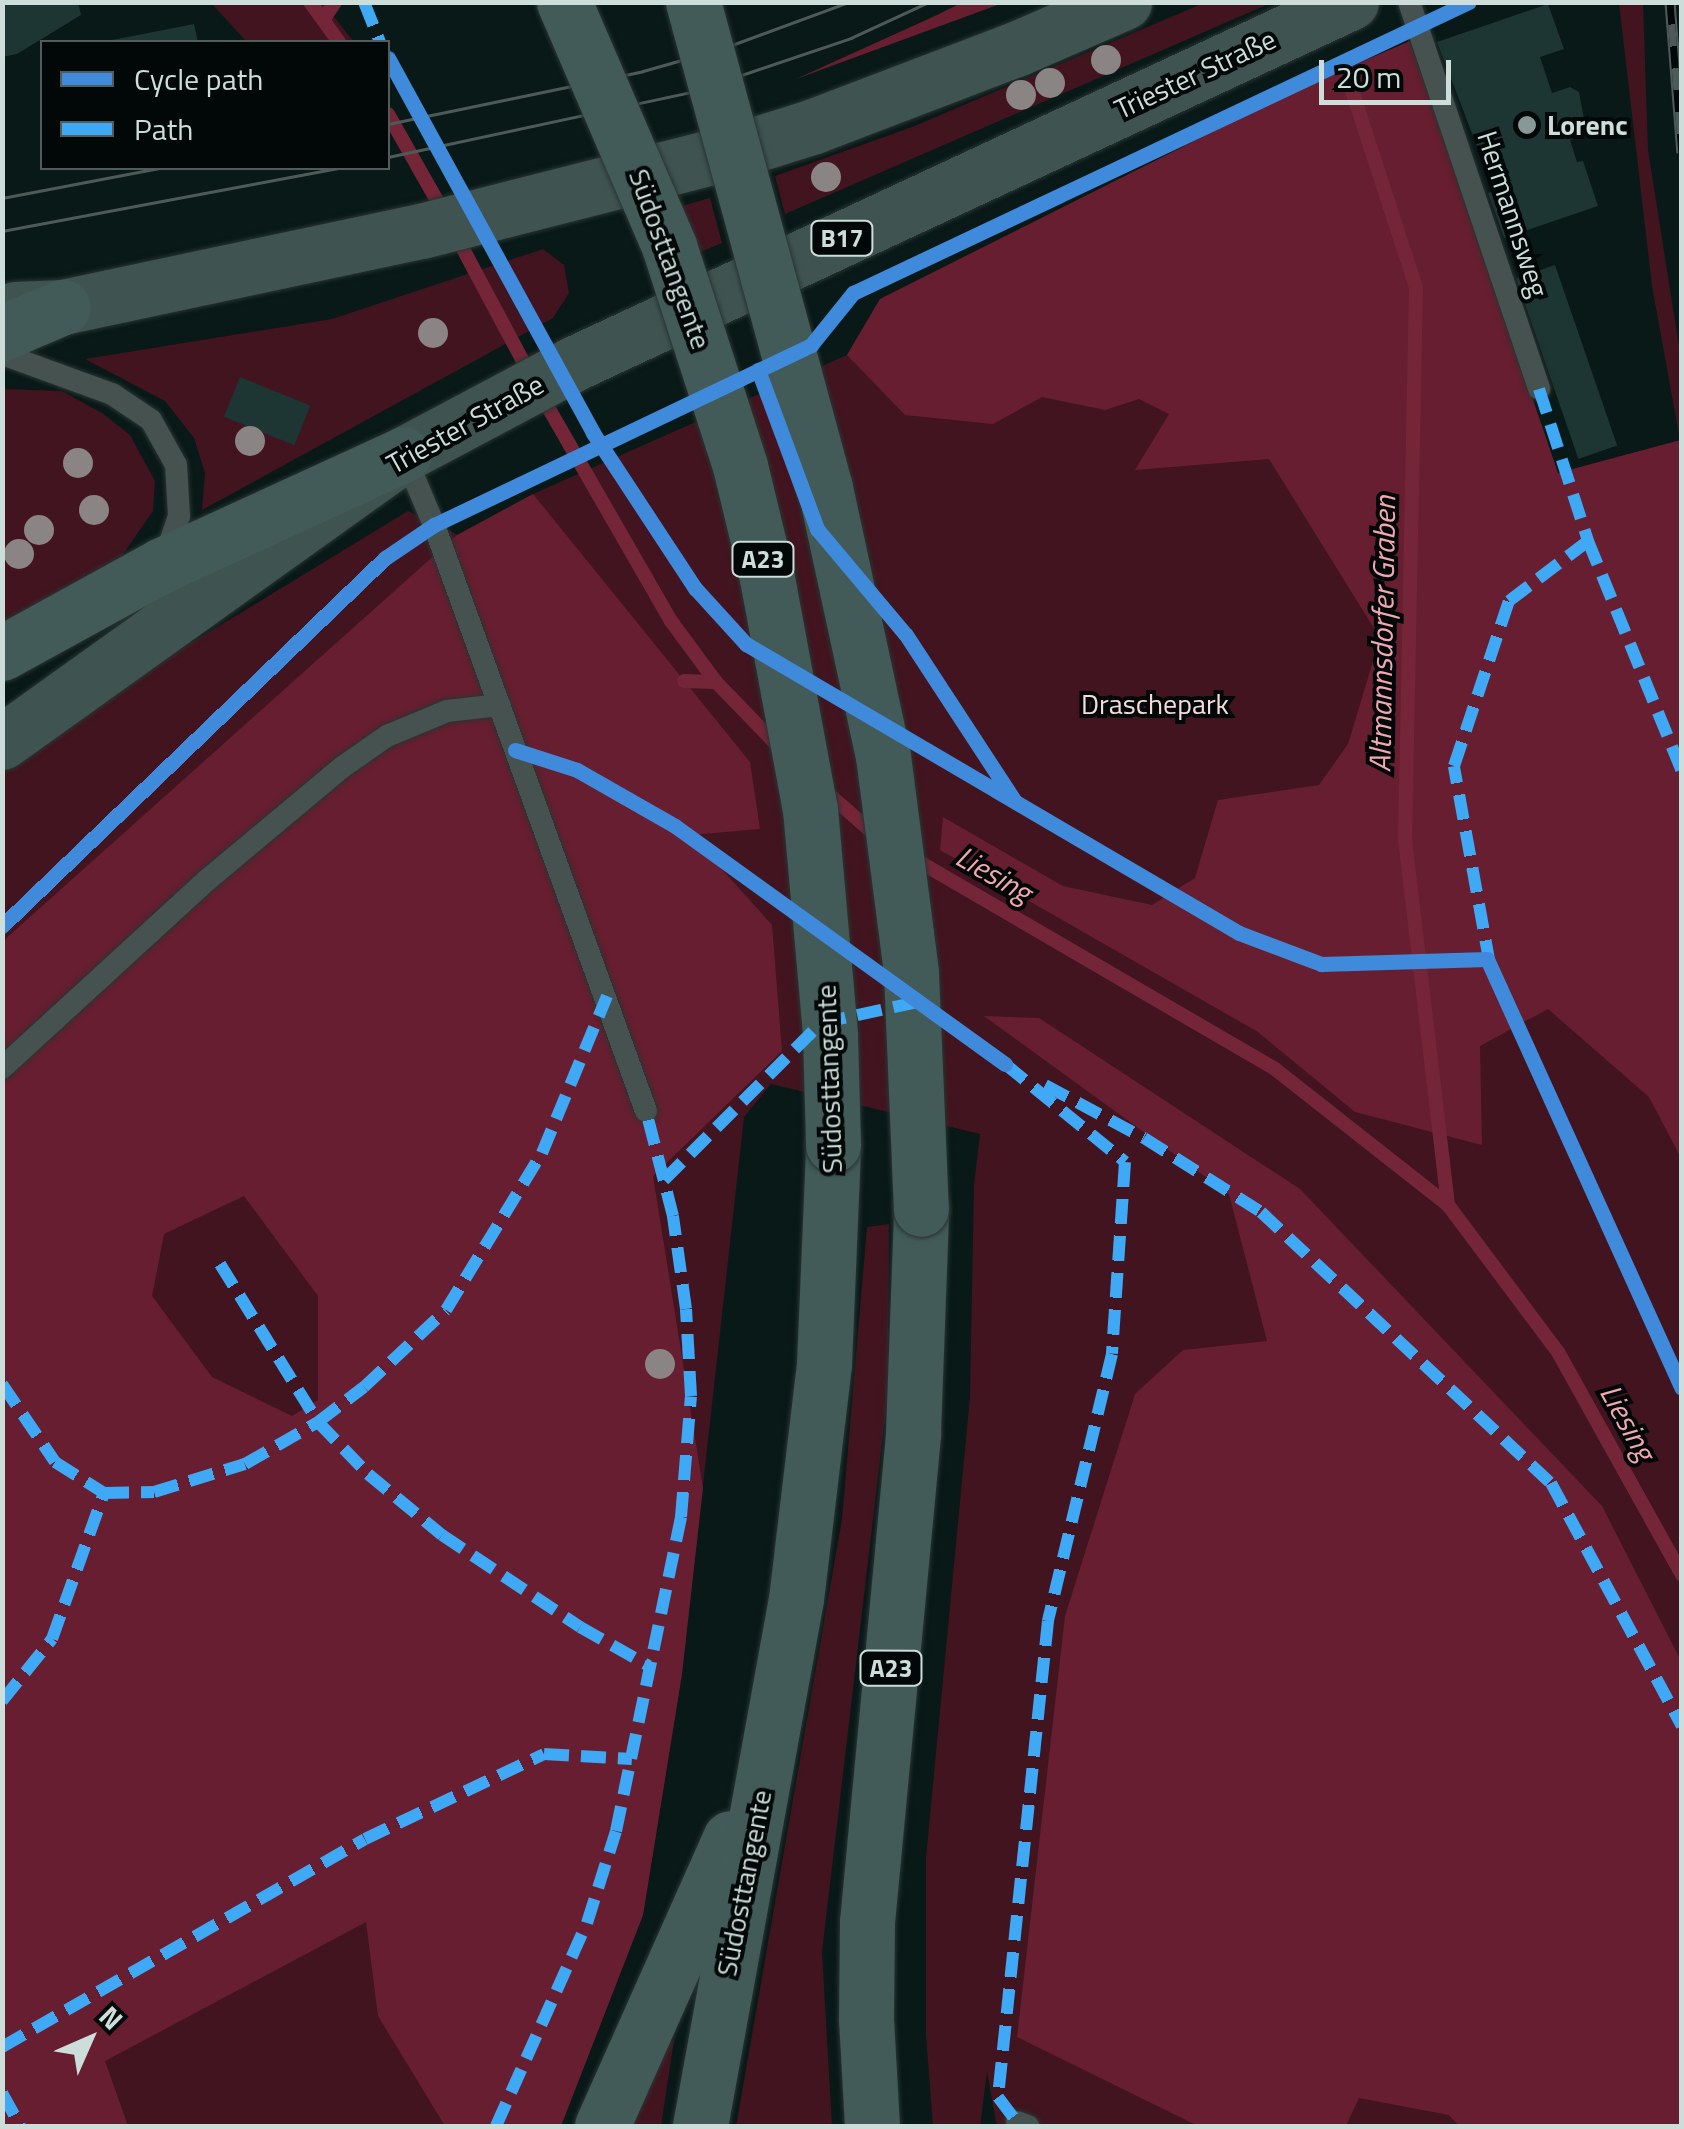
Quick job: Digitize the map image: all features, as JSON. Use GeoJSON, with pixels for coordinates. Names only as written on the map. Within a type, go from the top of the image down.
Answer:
{"type":"FeatureCollection","features":[{"type":"Feature","properties":{"kind":"highway","name":"Südosttangente"},"geometry":{"type":"LineString","coordinates":[[564,2],[669,246],[740,466],[768,578],[810,808],[830,1035],[831,1253],[813,1472],[770,1749],[700,2126]]}},
{"type":"Feature","properties":{"kind":"highway","name":"A23"},"geometry":{"type":"LineString","coordinates":[[693,2],[825,488],[883,756],[911,973],[921,1210],[914,1432],[867,1922],[866,2020],[872,2126]]}},
{"type":"Feature","properties":{"kind":"highway"},"geometry":{"type":"LineString","coordinates":[[2,333],[63,307]]}},
{"type":"Feature","properties":{"kind":"highway"},"geometry":{"type":"LineString","coordinates":[[2,653],[162,565],[404,454]]}},
{"type":"Feature","properties":{"kind":"highway"},"geometry":{"type":"LineString","coordinates":[[602,2126],[770,1749]]}},
{"type":"Feature","properties":{"kind":"main road"},"geometry":{"type":"LineString","coordinates":[[2,310],[63,307],[492,216],[814,126],[1124,2]]}},
{"type":"Feature","properties":{"kind":"main road","name":"Triester Straße"},"geometry":{"type":"LineString","coordinates":[[2,742],[404,454],[573,364],[1351,2]]}},
{"type":"Feature","properties":{"kind":"lane","name":"Hermannsweg"},"geometry":{"type":"LineString","coordinates":[[1408,2],[1539,389]]}},
{"type":"Feature","properties":{"kind":"lane"},"geometry":{"type":"LineString","coordinates":[[2,354],[112,394],[151,420],[176,465],[179,516],[162,565]]}},
{"type":"Feature","properties":{"kind":"lane"},"geometry":{"type":"LineString","coordinates":[[404,454],[500,706],[646,1112]]}},
{"type":"Feature","properties":{"kind":"lane"},"geometry":{"type":"LineString","coordinates":[[2,1068],[206,881],[341,768],[387,736],[447,710],[500,706]]}},
{"type":"Feature","properties":{"kind":"green space"},"geometry":{"type":"Polygon","coordinates":[[[211,3],[323,3],[352,40],[245,40],[211,3]]]}},
{"type":"Feature","properties":{"kind":"green space"},"geometry":{"type":"Polygon","coordinates":[[[1204,3],[1271,3],[785,214],[775,176],[912,127],[1204,3]]]}},
{"type":"Feature","properties":{"kind":"green space","name":"Draschepark"},"geometry":{"type":"Polygon","coordinates":[[[1619,3],[1643,3],[1648,150],[1682,365],[1681,2126],[997,2126],[987,2072],[980,2126],[933,2126],[926,2035],[926,1858],[970,1397],[974,1185],[980,1134],[771,1084],[744,1117],[682,1674],[643,1915],[561,2126],[3,2126],[2,773],[122,685],[408,511],[458,535],[533,494],[847,355],[880,299],[1290,93],[1410,41],[1558,473],[1680,440],[1652,286],[1619,3]]]}},
{"type":"Feature","properties":{"kind":"green space"},"geometry":{"type":"Polygon","coordinates":[[[710,198],[722,243],[698,253],[681,206],[710,198]]]}},
{"type":"Feature","properties":{"kind":"green space"},"geometry":{"type":"Polygon","coordinates":[[[543,249],[564,265],[569,293],[553,318],[202,510],[205,473],[194,438],[165,401],[85,359],[332,319],[543,249]]]}},
{"type":"Feature","properties":{"kind":"green space"},"geometry":{"type":"Polygon","coordinates":[[[3,389],[62,391],[102,413],[130,435],[155,481],[153,511],[117,563],[3,626],[3,389]]]}},
{"type":"Feature","properties":{"kind":"green space"},"geometry":{"type":"Polygon","coordinates":[[[889,1224],[888,1392],[822,1952],[832,2126],[736,2126],[842,1519],[867,1227],[889,1224]]]}},
{"type":"Feature","properties":{"kind":"green space"},"geometry":{"type":"Polygon","coordinates":[[[674,2040],[661,2126],[624,2126],[659,2044],[674,2040]]]}},
{"type":"Feature","properties":{"kind":"shaded area"},"geometry":{"type":"Polygon","coordinates":[[[961,3],[1003,3],[796,79],[937,15],[961,3]]]}},
{"type":"Feature","properties":{"kind":"shaded area"},"geometry":{"type":"Polygon","coordinates":[[[1410,41],[1558,473],[1681,440],[1681,1158],[1649,1097],[1548,1009],[1480,1046],[1482,1145],[1355,1112],[1258,1032],[940,850],[943,817],[1063,886],[1152,905],[1195,878],[1218,800],[1319,785],[1348,744],[1380,638],[1269,459],[1135,470],[1169,414],[1139,399],[1105,410],[1042,397],[993,424],[905,415],[847,355],[880,299],[1290,93],[1410,41]]]}},
{"type":"Feature","properties":{"kind":"shaded area"},"geometry":{"type":"Polygon","coordinates":[[[533,494],[750,762],[760,829],[691,835],[772,925],[782,1051],[653,1176],[703,1488],[682,1674],[643,1915],[561,2126],[445,2126],[378,2016],[366,1922],[105,2061],[128,2126],[3,2126],[2,942],[457,535],[533,494]],[[244,1196],[164,1234],[152,1296],[212,1377],[292,1416],[318,1400],[318,1296],[244,1196]]]}},
{"type":"Feature","properties":{"kind":"shaded area"},"geometry":{"type":"Polygon","coordinates":[[[984,1016],[1039,1018],[1300,1189],[1602,1506],[1681,1661],[1681,2126],[1459,2126],[1449,2115],[1359,2098],[1346,2126],[1198,2126],[1017,2037],[1065,1616],[1135,1394],[1183,1350],[1267,1341],[1229,1194],[984,1016]]]}},
{"type":"Feature","properties":{"kind":"building"},"geometry":{"type":"Polygon","coordinates":[[[2,2],[78,2],[81,15],[17,54],[2,57],[2,2]]]}},
{"type":"Feature","properties":{"kind":"building","name":"Lorenc"},"geometry":{"type":"Polygon","coordinates":[[[1548,4],[1564,49],[1540,57],[1552,93],[1570,87],[1579,92],[1587,135],[1570,140],[1577,162],[1583,161],[1598,206],[1504,238],[1488,193],[1494,191],[1437,42],[1548,4]]]}},
{"type":"Feature","properties":{"kind":"building"},"geometry":{"type":"Polygon","coordinates":[[[194,24],[198,40],[112,40],[194,24]]]}},
{"type":"Feature","properties":{"kind":"building"},"geometry":{"type":"Polygon","coordinates":[[[1555,265],[1617,446],[1578,459],[1516,278],[1555,265]]]}},
{"type":"Feature","properties":{"kind":"building"},"geometry":{"type":"Polygon","coordinates":[[[240,377],[310,405],[294,445],[224,417],[240,377]]]}},
{"type":"Feature","properties":{"kind":"waterway","name":"Liesing"},"geometry":{"type":"LineString","coordinates":[[310,2],[338,40]]}},
{"type":"Feature","properties":{"kind":"waterway"},"geometry":{"type":"LineString","coordinates":[[323,20],[335,2]]}},
{"type":"Feature","properties":{"kind":"waterway","name":"Altmannsdorfer Graben"},"geometry":{"type":"LineString","coordinates":[[1346,72],[1416,287],[1405,839],[1448,1205]]}},
{"type":"Feature","properties":{"kind":"waterway","name":"Liesing"},"geometry":{"type":"LineString","coordinates":[[390,118],[444,213]]}},
{"type":"Feature","properties":{"kind":"waterway","name":"Liesing"},"geometry":{"type":"LineString","coordinates":[[454,232],[531,376]]}},
{"type":"Feature","properties":{"kind":"waterway","name":"Liesing"},"geometry":{"type":"LineString","coordinates":[[541,395],[671,621],[716,682],[780,748]]}},
{"type":"Feature","properties":{"kind":"waterway"},"geometry":{"type":"LineString","coordinates":[[684,681],[716,682]]}},
{"type":"Feature","properties":{"kind":"waterway","name":"Liesing"},"geometry":{"type":"LineString","coordinates":[[825,791],[880,839]]}},
{"type":"Feature","properties":{"kind":"waterway","name":"Liesing"},"geometry":{"type":"LineString","coordinates":[[911,857],[1275,1069],[1448,1205],[1558,1352],[1682,1575]]}},
{"type":"Feature","properties":{"kind":"tram line"},"geometry":{"type":"LineString","coordinates":[[390,124],[643,71],[721,49],[849,2]]}},
{"type":"Feature","properties":{"kind":"tram line"},"geometry":{"type":"LineString","coordinates":[[390,157],[691,92],[851,38],[929,2]]}},
{"type":"Feature","properties":{"kind":"tram line"},"geometry":{"type":"LineString","coordinates":[[2,198],[149,170]]}},
{"type":"Feature","properties":{"kind":"tram line"},"geometry":{"type":"LineString","coordinates":[[2,231],[328,170]]}},
{"type":"Feature","properties":{"kind":"railway"},"geometry":{"type":"LineString","coordinates":[[1670,2],[1682,153]]}},
{"type":"Feature","properties":{"kind":"marked path"},"geometry":{"type":"LineString","coordinates":[[364,2],[379,40]]}},
{"type":"Feature","properties":{"kind":"marked path"},"geometry":{"type":"LineString","coordinates":[[1539,389],[1588,541],[1682,771]]}},
{"type":"Feature","properties":{"kind":"marked path"},"geometry":{"type":"LineString","coordinates":[[1490,965],[1454,766],[1509,601],[1588,541]]}},
{"type":"Feature","properties":{"kind":"marked path"},"geometry":{"type":"LineString","coordinates":[[2,1384],[55,1462],[104,1493],[154,1492],[245,1464],[318,1422],[364,1387],[446,1310],[542,1153],[607,996]]}},
{"type":"Feature","properties":{"kind":"marked path"},"geometry":{"type":"LineString","coordinates":[[664,1180],[821,1023],[917,1002]]}},
{"type":"Feature","properties":{"kind":"marked path"},"geometry":{"type":"LineString","coordinates":[[1005,1064],[1125,1162],[1112,1354],[1048,1621],[998,2097],[1017,2122]]}},
{"type":"Feature","properties":{"kind":"marked path"},"geometry":{"type":"LineString","coordinates":[[1045,1085],[1144,1138],[1261,1212],[1551,1483],[1682,1726]]}},
{"type":"Feature","properties":{"kind":"marked path"},"geometry":{"type":"LineString","coordinates":[[496,2126],[587,1923],[616,1831],[681,1517],[691,1396],[686,1309],[673,1216],[646,1111]]}},
{"type":"Feature","properties":{"kind":"marked path"},"geometry":{"type":"LineString","coordinates":[[220,1264],[318,1422],[368,1474],[442,1535],[580,1627],[649,1666]]}},
{"type":"Feature","properties":{"kind":"marked path"},"geometry":{"type":"LineString","coordinates":[[2,1701],[52,1639],[104,1493]]}},
{"type":"Feature","properties":{"kind":"marked path"},"geometry":{"type":"LineString","coordinates":[[2,2047],[365,1839],[544,1754],[632,1759]]}},
{"type":"Feature","properties":{"kind":"marked path"},"geometry":{"type":"LineString","coordinates":[[2,2093],[20,2126]]}},
{"type":"Feature","properties":{"kind":"cycle path"},"geometry":{"type":"LineString","coordinates":[[2,926],[385,558],[434,525],[811,345],[853,293],[1469,2]]}},
{"type":"Feature","properties":{"kind":"cycle path"},"geometry":{"type":"LineString","coordinates":[[390,62],[593,433],[695,588],[746,644],[1239,933],[1321,964],[1487,959],[1682,1388]]}},
{"type":"Feature","properties":{"kind":"cycle path"},"geometry":{"type":"LineString","coordinates":[[758,370],[817,529],[906,635],[1014,800]]}},
{"type":"Feature","properties":{"kind":"cycle path"},"geometry":{"type":"LineString","coordinates":[[515,750],[577,770],[675,826],[1005,1064]]}},
{"type":"Feature","properties":{"kind":"place","name":"Lorenc"},"geometry":{"type":"Point","coordinates":[1527,125]}}]}
